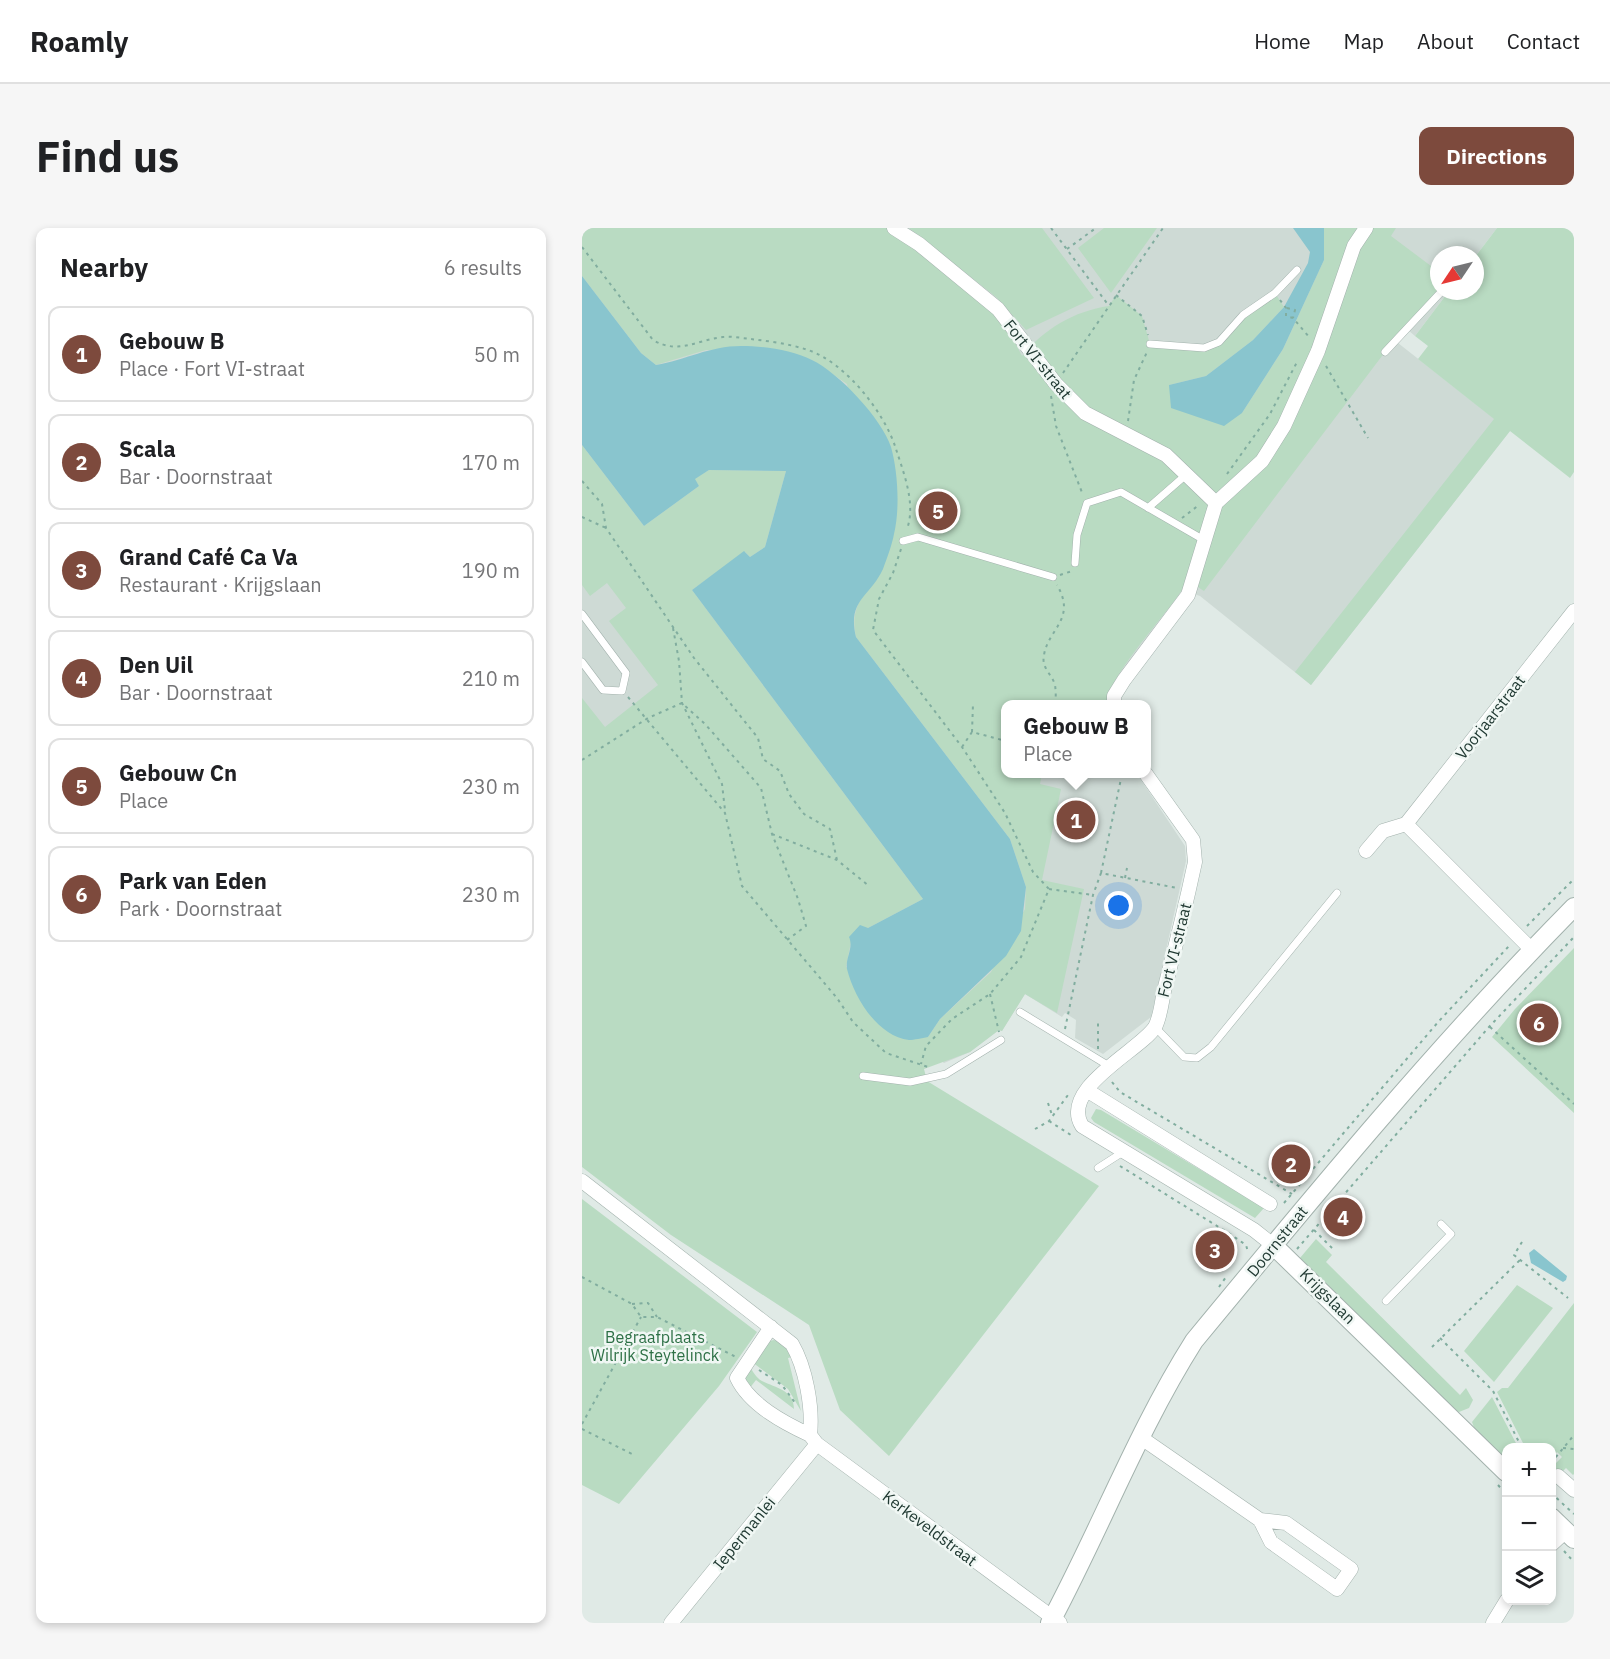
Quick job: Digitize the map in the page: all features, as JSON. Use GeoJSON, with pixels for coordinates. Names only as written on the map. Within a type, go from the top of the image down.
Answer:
{"type":"FeatureCollection","features":[{"type":"Feature","properties":{"kind":"street","name":"Fort VI-straat"},"geometry":{"type":"LineString","coordinates":[[894,228],[919,244],[998,309],[1056,384],[1085,413],[1166,455],[1213,499]]}},
{"type":"Feature","properties":{"kind":"street"},"geometry":{"type":"LineString","coordinates":[[1114,700],[1124,680],[1188,595],[1213,499],[1262,461],[1284,426],[1312,349],[1354,246],[1366,228]]}},
{"type":"Feature","properties":{"kind":"street","name":"Voorjaarstraat"},"geometry":{"type":"LineString","coordinates":[[1366,851],[1383,831],[1406,824],[1574,611]]}},
{"type":"Feature","properties":{"kind":"street","name":"Fort VI-straat"},"geometry":{"type":"LineString","coordinates":[[1149,778],[1193,840],[1195,862],[1155,1027]]}},
{"type":"Feature","properties":{"kind":"street"},"geometry":{"type":"LineString","coordinates":[[1406,824],[1532,950]]}},
{"type":"Feature","properties":{"kind":"street","name":"Doornstraat"},"geometry":{"type":"LineString","coordinates":[[1054,1621],[1140,1437],[1194,1341],[1347,1156],[1532,950],[1574,908]]}},
{"type":"Feature","properties":{"kind":"street"},"geometry":{"type":"LineString","coordinates":[[1155,1027],[1107,1068],[1088,1091],[1274,1207]]}},
{"type":"Feature","properties":{"kind":"street","name":"Krijgslaan"},"geometry":{"type":"LineString","coordinates":[[1088,1091],[1077,1109],[1077,1117],[1082,1126],[1257,1232],[1273,1245],[1502,1468]]}},
{"type":"Feature","properties":{"kind":"street"},"geometry":{"type":"LineString","coordinates":[[582,1181],[792,1344],[799,1356],[814,1439]]}},
{"type":"Feature","properties":{"kind":"street","name":"Kerkeveldstraat"},"geometry":{"type":"LineString","coordinates":[[771,1327],[737,1378],[744,1391],[788,1425],[814,1439],[1054,1621]]}},
{"type":"Feature","properties":{"kind":"street"},"geometry":{"type":"LineString","coordinates":[[1140,1437],[1260,1520],[1286,1523],[1350,1569],[1337,1589],[1271,1542],[1260,1520]]}},
{"type":"Feature","properties":{"kind":"street","name":"Iepermanlei"},"geometry":{"type":"LineString","coordinates":[[671,1623],[814,1439]]}},
{"type":"Feature","properties":{"kind":"street"},"geometry":{"type":"LineString","coordinates":[[1558,1476],[1574,1491]]}},
{"type":"Feature","properties":{"kind":"street"},"geometry":{"type":"LineString","coordinates":[[1556,1522],[1570,1535],[1556,1542]]}},
{"type":"Feature","properties":{"kind":"street"},"geometry":{"type":"LineString","coordinates":[[1493,1623],[1504,1605]]}},
{"type":"Feature","properties":{"kind":"lane"},"geometry":{"type":"LineString","coordinates":[[1150,344],[1204,348],[1219,342],[1243,315],[1275,293],[1297,270]]}},
{"type":"Feature","properties":{"kind":"lane"},"geometry":{"type":"LineString","coordinates":[[1385,352],[1434,300]]}},
{"type":"Feature","properties":{"kind":"lane"},"geometry":{"type":"LineString","coordinates":[[1148,508],[1188,474]]}},
{"type":"Feature","properties":{"kind":"lane"},"geometry":{"type":"LineString","coordinates":[[1075,563],[1077,535],[1087,503],[1121,492],[1204,540]]}},
{"type":"Feature","properties":{"kind":"lane"},"geometry":{"type":"LineString","coordinates":[[903,541],[918,537],[1053,577]]}},
{"type":"Feature","properties":{"kind":"lane"},"geometry":{"type":"LineString","coordinates":[[582,614],[626,673],[622,691],[603,690],[582,662]]}},
{"type":"Feature","properties":{"kind":"lane"},"geometry":{"type":"LineString","coordinates":[[1155,1027],[1184,1057],[1197,1058],[1211,1047],[1337,893]]}},
{"type":"Feature","properties":{"kind":"lane"},"geometry":{"type":"LineString","coordinates":[[1020,1012],[1064,1038],[1107,1068]]}},
{"type":"Feature","properties":{"kind":"lane"},"geometry":{"type":"LineString","coordinates":[[863,1076],[910,1082],[946,1074],[1001,1040]]}},
{"type":"Feature","properties":{"kind":"lane"},"geometry":{"type":"LineString","coordinates":[[1098,1168],[1125,1151]]}},
{"type":"Feature","properties":{"kind":"lane"},"geometry":{"type":"LineString","coordinates":[[1386,1301],[1451,1234],[1440,1224]]}},
{"type":"Feature","properties":{"kind":"path"},"geometry":{"type":"LineString","coordinates":[[1051,228],[1109,306]]}},
{"type":"Feature","properties":{"kind":"path"},"geometry":{"type":"LineString","coordinates":[[1067,249],[1096,228]]}},
{"type":"Feature","properties":{"kind":"path"},"geometry":{"type":"LineString","coordinates":[[1087,503],[1056,426],[1049,399],[1056,384],[1163,228]]}},
{"type":"Feature","properties":{"kind":"path"},"geometry":{"type":"LineString","coordinates":[[582,247],[652,340],[664,346],[691,345],[723,337],[761,340],[810,350],[846,374],[871,402],[892,434],[904,475],[911,517],[893,573],[879,599],[873,630],[962,747],[1005,813],[1033,872],[1049,889],[1093,895]]}},
{"type":"Feature","properties":{"kind":"path"},"geometry":{"type":"LineString","coordinates":[[1275,293],[1287,308],[1294,310],[1293,318]]}},
{"type":"Feature","properties":{"kind":"path"},"geometry":{"type":"LineString","coordinates":[[1116,295],[1142,316],[1150,344],[1134,380],[1128,422],[1124,432]]}},
{"type":"Feature","properties":{"kind":"path"},"geometry":{"type":"LineString","coordinates":[[1287,308],[1286,316],[1293,318],[1309,337],[1312,349],[1368,438]]}},
{"type":"Feature","properties":{"kind":"path"},"geometry":{"type":"LineString","coordinates":[[1312,327],[1309,337],[1312,349]]}},
{"type":"Feature","properties":{"kind":"path"},"geometry":{"type":"LineString","coordinates":[[1176,524],[1213,499],[1270,414],[1300,357]]}},
{"type":"Feature","properties":{"kind":"path"},"geometry":{"type":"LineString","coordinates":[[582,481],[602,504],[606,528],[694,658],[758,738],[763,759],[780,771],[789,794],[804,814],[830,829],[837,860]]}},
{"type":"Feature","properties":{"kind":"path"},"geometry":{"type":"LineString","coordinates":[[582,517],[606,528]]}},
{"type":"Feature","properties":{"kind":"path"},"geometry":{"type":"LineString","coordinates":[[1055,700],[1055,684],[1046,670],[1043,657],[1047,642],[1061,624],[1062,593],[1053,577],[1072,571],[1075,563]]}},
{"type":"Feature","properties":{"kind":"path"},"geometry":{"type":"LineString","coordinates":[[673,626],[680,661],[682,703],[722,784],[725,813],[742,886],[869,1040],[886,1053],[921,1064],[926,1046],[951,1019],[990,994],[1022,957],[1049,889]]}},
{"type":"Feature","properties":{"kind":"path"},"geometry":{"type":"LineString","coordinates":[[622,691],[648,718],[725,813]]}},
{"type":"Feature","properties":{"kind":"path"},"geometry":{"type":"LineString","coordinates":[[582,760],[648,718],[682,703]]}},
{"type":"Feature","properties":{"kind":"path"},"geometry":{"type":"LineString","coordinates":[[682,703],[706,725],[761,788],[772,834],[806,926],[787,940]]}},
{"type":"Feature","properties":{"kind":"path"},"geometry":{"type":"LineString","coordinates":[[962,747],[972,732],[973,704]]}},
{"type":"Feature","properties":{"kind":"path"},"geometry":{"type":"LineString","coordinates":[[972,732],[1001,740]]}},
{"type":"Feature","properties":{"kind":"path"},"geometry":{"type":"LineString","coordinates":[[1064,1038],[1093,895],[1101,873],[1121,778]]}},
{"type":"Feature","properties":{"kind":"path"},"geometry":{"type":"LineString","coordinates":[[772,834],[837,860],[868,886]]}},
{"type":"Feature","properties":{"kind":"path"},"geometry":{"type":"LineString","coordinates":[[1125,878],[1127,868]]}},
{"type":"Feature","properties":{"kind":"path"},"geometry":{"type":"LineString","coordinates":[[1101,873],[1189,891]]}},
{"type":"Feature","properties":{"kind":"path"},"geometry":{"type":"LineString","coordinates":[[1274,1207],[1292,1194],[1439,1021],[1574,879]]}},
{"type":"Feature","properties":{"kind":"path"},"geometry":{"type":"LineString","coordinates":[[1335,1251],[1314,1230],[1489,1027],[1574,937]]}},
{"type":"Feature","properties":{"kind":"path"},"geometry":{"type":"LineString","coordinates":[[990,994],[1001,1040]]}},
{"type":"Feature","properties":{"kind":"path"},"geometry":{"type":"LineString","coordinates":[[1098,1019],[1098,1044]]}},
{"type":"Feature","properties":{"kind":"path"},"geometry":{"type":"LineString","coordinates":[[1489,1027],[1574,1104]]}},
{"type":"Feature","properties":{"kind":"path"},"geometry":{"type":"LineString","coordinates":[[1107,1068],[1120,1092],[1292,1194]]}},
{"type":"Feature","properties":{"kind":"path"},"geometry":{"type":"LineString","coordinates":[[1035,1128],[1049,1120],[1052,1115],[1048,1102]]}},
{"type":"Feature","properties":{"kind":"path"},"geometry":{"type":"LineString","coordinates":[[1049,1120],[1075,1137]]}},
{"type":"Feature","properties":{"kind":"path"},"geometry":{"type":"LineString","coordinates":[[1110,1160],[1246,1245],[1248,1253]]}},
{"type":"Feature","properties":{"kind":"path"},"geometry":{"type":"LineString","coordinates":[[1246,1245],[1257,1232]]}},
{"type":"Feature","properties":{"kind":"path"},"geometry":{"type":"LineString","coordinates":[[1522,1242],[1514,1255],[1568,1298]]}},
{"type":"Feature","properties":{"kind":"path"},"geometry":{"type":"LineString","coordinates":[[1432,1347],[1520,1260]]}},
{"type":"Feature","properties":{"kind":"path"},"geometry":{"type":"LineString","coordinates":[[582,1277],[632,1304],[641,1317]]}},
{"type":"Feature","properties":{"kind":"path"},"geometry":{"type":"LineString","coordinates":[[632,1304],[648,1303],[657,1317]]}},
{"type":"Feature","properties":{"kind":"path"},"geometry":{"type":"LineString","coordinates":[[641,1317],[657,1317],[747,1362],[782,1386],[794,1400],[798,1414],[788,1425]]}},
{"type":"Feature","properties":{"kind":"path"},"geometry":{"type":"LineString","coordinates":[[634,1455],[582,1427],[641,1317]]}},
{"type":"Feature","properties":{"kind":"path"},"geometry":{"type":"LineString","coordinates":[[1440,1338],[1493,1391],[1519,1443]]}},
{"type":"Feature","properties":{"kind":"path"},"geometry":{"type":"LineString","coordinates":[[1556,1457],[1574,1435]]}},
{"type":"Feature","properties":{"kind":"path"},"geometry":{"type":"LineString","coordinates":[[1563,1448],[1574,1449]]}},
{"type":"Feature","properties":{"kind":"path"},"geometry":{"type":"LineString","coordinates":[[1556,1497],[1574,1514]]}},
{"type":"Feature","properties":{"kind":"shaded area"},"geometry":{"type":"Polygon","coordinates":[[[582,228],[1497,228],[1483,246],[1430,246],[1430,300],[1442,300],[1415,336],[1408,330],[1398,343],[1510,431],[1311,685],[1200,596],[1182,590],[1119,675],[1108,693],[1107,700],[1001,700],[1001,778],[1140,778],[1185,846],[1186,861],[1151,1017],[1103,1054],[1075,1038],[1076,1020],[1065,1013],[1062,1017],[1025,994],[1002,1031],[999,1030],[970,1052],[944,1063],[582,791],[582,228]]]}},
{"type":"Feature","properties":{"kind":"green space"},"geometry":{"type":"Polygon","coordinates":[[[582,228],[894,228],[998,309],[1022,356],[1050,330],[1084,312],[1109,306],[1116,295],[1142,316],[1150,344],[1204,348],[1219,342],[1243,315],[1275,293],[1284,307],[1253,340],[1206,376],[1169,385],[1242,413],[1283,349],[1324,260],[1324,228],[1396,228],[1391,236],[1430,265],[1431,300],[1385,352],[1204,591],[1193,584],[1182,590],[1127,662],[1117,677],[1107,700],[1001,700],[1001,778],[1041,778],[1040,784],[1061,789],[1042,880],[1084,889],[1057,1013],[1025,994],[1002,1031],[999,1030],[970,1052],[924,1069],[927,1081],[1099,1186],[889,1456],[840,1410],[809,1325],[671,1235],[582,1167],[582,698],[605,727],[658,685],[609,621],[626,608],[607,583],[590,596],[582,585],[582,445],[644,526],[699,486],[694,479],[709,470],[786,471],[765,547],[750,557],[745,552],[692,590],[923,899],[868,928],[851,942],[846,967],[928,1037],[940,1019],[991,972],[1025,909],[1026,887],[1010,839],[856,637],[855,617],[860,601],[882,570],[847,384],[812,360],[773,349],[706,350],[656,365],[641,353],[582,276],[582,228]]]}},
{"type":"Feature","properties":{"kind":"green space"},"geometry":{"type":"Polygon","coordinates":[[[909,228],[1042,228],[1094,298],[1026,330],[996,297],[909,228]]]}},
{"type":"Feature","properties":{"kind":"green space"},"geometry":{"type":"Polygon","coordinates":[[[1104,228],[1157,228],[1111,293],[1078,248],[1104,228]]]}},
{"type":"Feature","properties":{"kind":"green space"},"geometry":{"type":"Polygon","coordinates":[[[1497,228],[1574,228],[1574,472],[1570,478],[1510,431],[1311,685],[1295,672],[1494,419],[1418,359],[1428,346],[1415,336],[1442,300],[1484,300],[1483,246],[1497,228]]]}},
{"type":"Feature","properties":{"kind":"green space"},"geometry":{"type":"Polygon","coordinates":[[[1574,948],[1574,1113],[1492,1037],[1515,1009],[1574,948]]]}},
{"type":"Feature","properties":{"kind":"green space"},"geometry":{"type":"Polygon","coordinates":[[[1096,1109],[1264,1208],[1255,1218],[1094,1122],[1091,1118],[1096,1109]]]}},
{"type":"Feature","properties":{"kind":"green space","name":"Begraafplaats Wilrijk Steytelinck"},"geometry":{"type":"Polygon","coordinates":[[[582,1199],[757,1332],[719,1386],[619,1504],[582,1485],[582,1199]]]}},
{"type":"Feature","properties":{"kind":"green space"},"geometry":{"type":"Polygon","coordinates":[[[1316,1239],[1332,1255],[1326,1262],[1460,1395],[1466,1388],[1473,1400],[1469,1408],[1459,1412],[1455,1410],[1300,1258],[1316,1239]]]}},
{"type":"Feature","properties":{"kind":"green space"},"geometry":{"type":"Polygon","coordinates":[[[1517,1285],[1553,1308],[1494,1382],[1464,1351],[1517,1285]]]}},
{"type":"Feature","properties":{"kind":"green space"},"geometry":{"type":"Polygon","coordinates":[[[1574,1303],[1573,1475],[1566,1468],[1561,1473],[1556,1469],[1556,1463],[1562,1457],[1556,1453],[1556,1443],[1523,1443],[1497,1392],[1502,1388],[1508,1388],[1574,1303]]]}},
{"type":"Feature","properties":{"kind":"green space"},"geometry":{"type":"Polygon","coordinates":[[[774,1340],[785,1344],[792,1357],[788,1358],[801,1411],[788,1389],[752,1362],[769,1341],[774,1340]]]}},
{"type":"Feature","properties":{"kind":"green space"},"geometry":{"type":"Polygon","coordinates":[[[749,1366],[760,1380],[788,1394],[794,1409],[756,1380],[749,1389],[744,1375],[749,1366]]]}},
{"type":"Feature","properties":{"kind":"green space"},"geometry":{"type":"Polygon","coordinates":[[[1492,1397],[1516,1443],[1502,1443],[1502,1457],[1475,1430],[1472,1422],[1492,1397]]]}},
{"type":"Feature","properties":{"kind":"water"},"geometry":{"type":"Polygon","coordinates":[[[1293,228],[1324,228],[1324,260],[1283,349],[1242,413],[1224,426],[1171,408],[1169,385],[1206,376],[1253,340],[1284,307],[1308,263],[1310,252],[1293,228]]]}},
{"type":"Feature","properties":{"kind":"water"},"geometry":{"type":"Polygon","coordinates":[[[582,276],[641,353],[656,365],[708,351],[741,346],[777,349],[796,354],[823,366],[834,375],[858,398],[879,423],[886,436],[891,447],[897,479],[896,524],[883,569],[857,607],[854,625],[856,637],[1010,839],[1026,887],[1021,931],[1006,956],[940,1019],[928,1037],[909,1040],[897,1037],[877,1023],[861,1003],[847,969],[851,945],[849,937],[860,925],[868,928],[923,899],[692,590],[744,551],[750,557],[765,547],[786,471],[709,470],[695,479],[699,486],[644,526],[582,445],[582,276]]]}},
{"type":"Feature","properties":{"kind":"water"},"geometry":{"type":"Polygon","coordinates":[[[1534,1249],[1567,1276],[1566,1280],[1563,1282],[1531,1263],[1529,1253],[1534,1249]]]}},
{"type":"Feature","properties":{"kind":"place","name":"Gebouw Cn"},"geometry":{"type":"Point","coordinates":[938,511]}},
{"type":"Feature","properties":{"kind":"place","name":"Gebouw B"},"geometry":{"type":"Point","coordinates":[1076,820]}},
{"type":"Feature","properties":{"kind":"place","name":"Park van Eden"},"geometry":{"type":"Point","coordinates":[1539,1023]}},
{"type":"Feature","properties":{"kind":"place","name":"Scala"},"geometry":{"type":"Point","coordinates":[1291,1164]}},
{"type":"Feature","properties":{"kind":"place","name":"Den Uil"},"geometry":{"type":"Point","coordinates":[1343,1217]}},
{"type":"Feature","properties":{"kind":"place","name":"Grand Café Ca Va"},"geometry":{"type":"Point","coordinates":[1215,1250]}}]}
